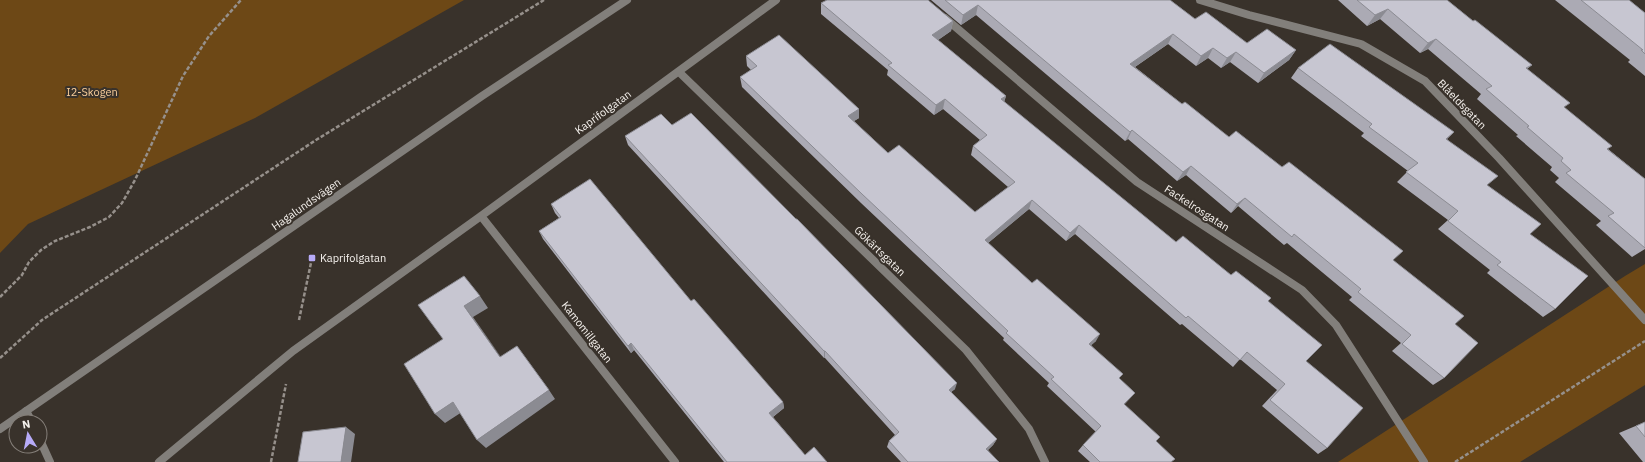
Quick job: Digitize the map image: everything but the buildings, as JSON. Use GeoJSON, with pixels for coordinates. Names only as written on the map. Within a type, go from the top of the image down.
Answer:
{"type":"FeatureCollection","features":[{"type":"Feature","properties":{"kind":"street","name":"Hagalundsvägen"},"geometry":{"type":"LineString","coordinates":[[0,429],[482,96],[627,0]]}},
{"type":"Feature","properties":{"kind":"street","name":"Kaprifolgatan"},"geometry":{"type":"LineString","coordinates":[[159,462],[293,351],[481,216],[776,0]]}},
{"type":"Feature","properties":{"kind":"street","name":"Blåeldsgatan"},"geometry":{"type":"LineString","coordinates":[[1200,0],[1249,15],[1361,44],[1425,81],[1499,158],[1645,320]]}},
{"type":"Feature","properties":{"kind":"street","name":"Fackelrosgatan"},"geometry":{"type":"LineString","coordinates":[[941,15],[1137,182],[1302,290],[1336,325],[1424,462]]}},
{"type":"Feature","properties":{"kind":"street","name":"Gökärtsgatan"},"geometry":{"type":"LineString","coordinates":[[679,72],[966,350],[1029,429],[1045,462]]}},
{"type":"Feature","properties":{"kind":"street","name":"Kamomillgatan"},"geometry":{"type":"LineString","coordinates":[[481,216],[675,462]]}},
{"type":"Feature","properties":{"kind":"path"},"geometry":{"type":"LineString","coordinates":[[0,297],[18,279],[29,262],[41,250],[54,241],[90,228],[109,217],[122,203],[136,180],[183,76],[209,36],[241,0]]}},
{"type":"Feature","properties":{"kind":"path"},"geometry":{"type":"LineString","coordinates":[[0,358],[42,320],[316,140],[544,0]]}},
{"type":"Feature","properties":{"kind":"path"},"geometry":{"type":"LineString","coordinates":[[270,462],[312,258]]}},
{"type":"Feature","properties":{"kind":"path"},"geometry":{"type":"LineString","coordinates":[[1455,462],[1645,341]]}},
{"type":"Feature","properties":{"kind":"green space","name":"I2-Skogen"},"geometry":{"type":"Polygon","coordinates":[[[0,0],[464,0],[255,118],[28,224],[0,253],[0,0]]]}},
{"type":"Feature","properties":{"kind":"green space"},"geometry":{"type":"Polygon","coordinates":[[[1645,264],[1645,385],[1520,462],[1338,462],[1625,276],[1645,264]]]}},
{"type":"Feature","properties":{"kind":"place","name":"Kaprifolgatan"},"geometry":{"type":"Point","coordinates":[312,258]}}]}
